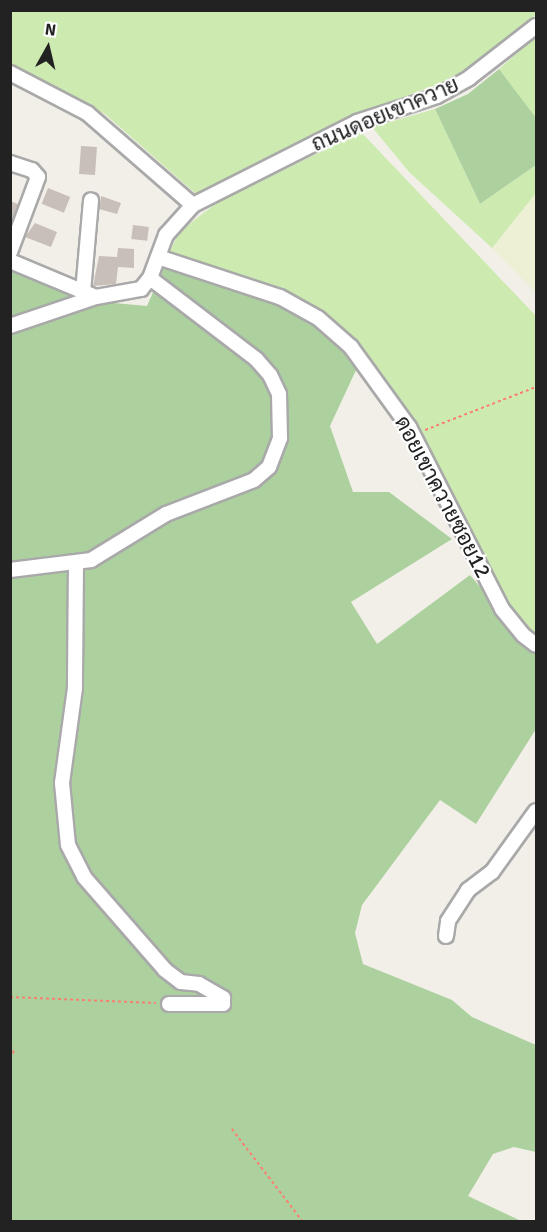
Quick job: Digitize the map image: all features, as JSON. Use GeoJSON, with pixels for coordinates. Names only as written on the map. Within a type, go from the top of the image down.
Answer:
{"type":"FeatureCollection","features":[{"type":"Feature","properties":{"kind":"street","name":"ถนนดอยเขาควาย"},"geometry":{"type":"LineString","coordinates":[[193,205],[357,122],[437,96],[469,78],[537,26]]}},
{"type":"Feature","properties":{"kind":"street"},"geometry":{"type":"LineString","coordinates":[[10,73],[87,113],[193,205],[166,235],[150,279],[141,289],[89,294],[10,326]]}},
{"type":"Feature","properties":{"kind":"street"},"geometry":{"type":"LineString","coordinates":[[10,163],[32,170],[38,177],[10,252]]}},
{"type":"Feature","properties":{"kind":"street"},"geometry":{"type":"LineString","coordinates":[[89,294],[91,200]]}},
{"type":"Feature","properties":{"kind":"street","name":"ดอยเขาควายซอย12"},"geometry":{"type":"LineString","coordinates":[[158,256],[279,297],[318,318],[351,347],[413,434],[502,609],[523,635],[537,645]]}},
{"type":"Feature","properties":{"kind":"street"},"geometry":{"type":"LineString","coordinates":[[10,261],[89,294]]}},
{"type":"Feature","properties":{"kind":"street"},"geometry":{"type":"LineString","coordinates":[[10,570],[76,564],[91,560],[166,514],[254,480],[269,467],[280,438],[279,394],[270,375],[256,359],[150,279]]}},
{"type":"Feature","properties":{"kind":"street"},"geometry":{"type":"LineString","coordinates":[[76,564],[75,688],[62,783],[68,845],[84,877],[165,970],[181,982],[199,984],[223,998],[223,1004],[169,1004]]}},
{"type":"Feature","properties":{"kind":"street"},"geometry":{"type":"LineString","coordinates":[[446,936],[448,921],[468,890],[492,872],[537,811]]}},
{"type":"Feature","properties":{"kind":"path"},"geometry":{"type":"LineString","coordinates":[[413,434],[537,387]]}},
{"type":"Feature","properties":{"kind":"path"},"geometry":{"type":"LineString","coordinates":[[10,997],[169,1004]]}},
{"type":"Feature","properties":{"kind":"path"},"geometry":{"type":"LineString","coordinates":[[10,1059],[15,1048]]}},
{"type":"Feature","properties":{"kind":"path"},"geometry":{"type":"LineString","coordinates":[[232,1129],[303,1221]]}},
{"type":"Feature","properties":{"kind":"green space"},"geometry":{"type":"Polygon","coordinates":[[[536,10],[536,15],[454,79],[350,116],[196,194],[105,114],[11,65],[11,11],[536,10]]]}},
{"type":"Feature","properties":{"kind":"green space"},"geometry":{"type":"Polygon","coordinates":[[[536,36],[536,119],[499,69],[536,36]]]}},
{"type":"Feature","properties":{"kind":"green space"},"geometry":{"type":"Polygon","coordinates":[[[499,69],[536,118],[536,165],[480,204],[435,109],[468,94],[499,69]]]}},
{"type":"Feature","properties":{"kind":"green space"},"geometry":{"type":"Polygon","coordinates":[[[435,109],[480,204],[536,165],[536,193],[492,248],[409,172],[372,127],[435,109]]]}},
{"type":"Feature","properties":{"kind":"green space"},"geometry":{"type":"Polygon","coordinates":[[[361,132],[536,316],[536,635],[516,618],[463,521],[369,364],[287,295],[170,251],[180,231],[218,202],[361,132]]]}},
{"type":"Feature","properties":{"kind":"green space"},"geometry":{"type":"Polygon","coordinates":[[[536,193],[536,293],[492,248],[536,193]]]}},
{"type":"Feature","properties":{"kind":"green space"},"geometry":{"type":"Polygon","coordinates":[[[11,264],[96,297],[11,326],[11,264]]]}},
{"type":"Feature","properties":{"kind":"green space"},"geometry":{"type":"Polygon","coordinates":[[[164,267],[251,292],[300,315],[340,347],[357,368],[330,426],[353,492],[389,492],[452,539],[351,602],[377,644],[470,575],[536,652],[536,729],[476,824],[440,800],[362,905],[355,933],[363,964],[452,1000],[472,1017],[536,1045],[536,1152],[514,1147],[493,1154],[468,1196],[521,1221],[11,1221],[10,331],[103,302],[147,306],[164,267]]]}},
{"type":"Feature","properties":{"kind":"building"},"geometry":{"type":"Polygon","coordinates":[[[81,146],[97,147],[95,175],[79,174],[81,146]]]}},
{"type":"Feature","properties":{"kind":"building"},"geometry":{"type":"Polygon","coordinates":[[[48,188],[70,197],[64,213],[42,204],[48,188]]]}},
{"type":"Feature","properties":{"kind":"building"},"geometry":{"type":"Polygon","coordinates":[[[101,196],[121,203],[117,214],[99,209],[101,196]]]}},
{"type":"Feature","properties":{"kind":"building"},"geometry":{"type":"Polygon","coordinates":[[[10,201],[18,204],[10,225],[10,201]]]}},
{"type":"Feature","properties":{"kind":"building"},"geometry":{"type":"Polygon","coordinates":[[[35,223],[57,232],[51,247],[25,237],[35,223]]]}},
{"type":"Feature","properties":{"kind":"building"},"geometry":{"type":"Polygon","coordinates":[[[133,225],[149,227],[147,241],[131,239],[133,225]]]}},
{"type":"Feature","properties":{"kind":"building"},"geometry":{"type":"Polygon","coordinates":[[[118,248],[134,249],[134,268],[118,267],[116,284],[93,286],[99,256],[117,257],[118,248]]]}}]}
